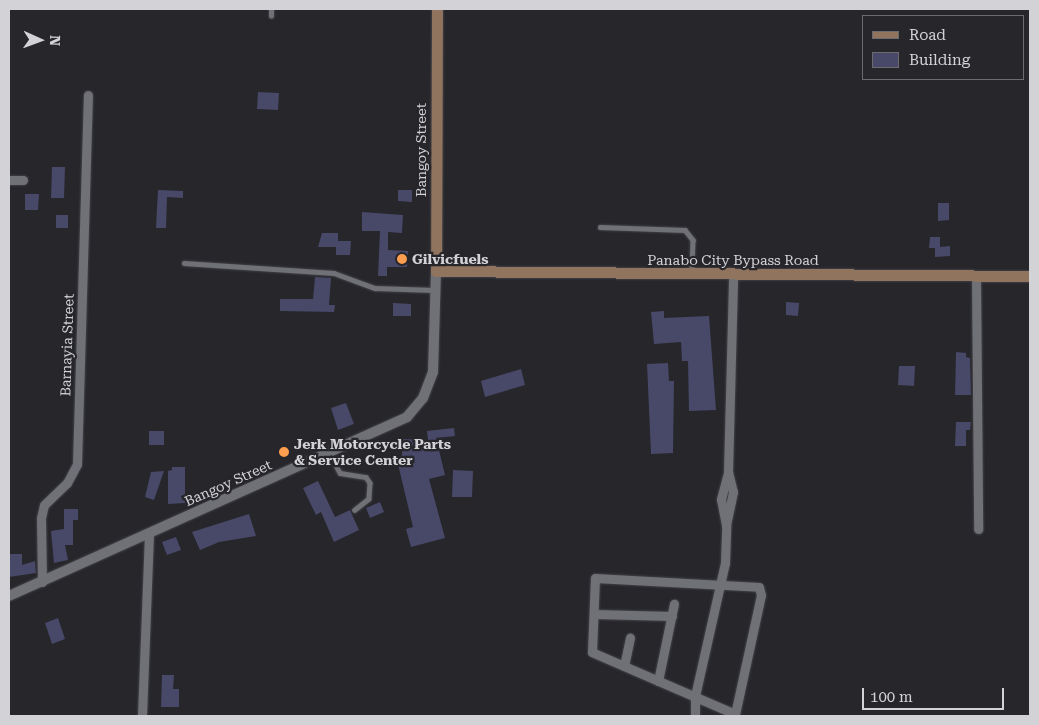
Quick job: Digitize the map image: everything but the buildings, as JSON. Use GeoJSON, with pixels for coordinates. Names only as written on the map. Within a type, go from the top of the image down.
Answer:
{"type":"FeatureCollection","features":[{"type":"Feature","properties":{"kind":"main road","name":"Bangoy Street"},"geometry":{"type":"LineString","coordinates":[[436,271],[437,9]]}},
{"type":"Feature","properties":{"kind":"main road","name":"Panabo City Bypass Road"},"geometry":{"type":"LineString","coordinates":[[436,271],[692,275],[1030,276]]}},
{"type":"Feature","properties":{"kind":"street","name":"Barnayia Street"},"geometry":{"type":"LineString","coordinates":[[42,582],[41,525],[44,505],[67,483],[74,472],[78,457],[88,95]]}},
{"type":"Feature","properties":{"kind":"street"},"geometry":{"type":"LineString","coordinates":[[9,180],[22,180]]}},
{"type":"Feature","properties":{"kind":"street","name":"Bangoy Street"},"geometry":{"type":"LineString","coordinates":[[9,596],[330,454],[394,425],[407,417],[429,388],[435,354],[436,271]]}},
{"type":"Feature","properties":{"kind":"street"},"geometry":{"type":"LineString","coordinates":[[695,716],[695,696],[721,583],[726,525],[721,499],[728,472],[733,275]]}},
{"type":"Feature","properties":{"kind":"street"},"geometry":{"type":"LineString","coordinates":[[976,276],[978,529]]}},
{"type":"Feature","properties":{"kind":"street"},"geometry":{"type":"LineString","coordinates":[[142,716],[149,534]]}},
{"type":"Feature","properties":{"kind":"street"},"geometry":{"type":"LineString","coordinates":[[595,578],[757,586],[761,592],[735,714],[592,652],[594,614],[595,578]]}},
{"type":"Feature","properties":{"kind":"street"},"geometry":{"type":"LineString","coordinates":[[658,681],[674,604]]}},
{"type":"Feature","properties":{"kind":"street"},"geometry":{"type":"LineString","coordinates":[[594,614],[672,616]]}},
{"type":"Feature","properties":{"kind":"street"},"geometry":{"type":"LineString","coordinates":[[624,666],[630,638]]}},
{"type":"Feature","properties":{"kind":"lane"},"geometry":{"type":"LineString","coordinates":[[270,16],[271,9]]}},
{"type":"Feature","properties":{"kind":"lane"},"geometry":{"type":"LineString","coordinates":[[600,227],[685,230],[692,240],[692,275]]}},
{"type":"Feature","properties":{"kind":"lane"},"geometry":{"type":"LineString","coordinates":[[184,263],[334,273],[375,288],[436,290]]}},
{"type":"Feature","properties":{"kind":"lane"},"geometry":{"type":"LineString","coordinates":[[330,454],[340,473],[366,478],[370,483],[369,500],[355,510]]}},
{"type":"Feature","properties":{"kind":"place","name":"Gilvicfuels"},"geometry":{"type":"Point","coordinates":[402,259]}},
{"type":"Feature","properties":{"kind":"place","name":"Jerk Motorcycle Parts & Service Center"},"geometry":{"type":"Point","coordinates":[284,452]}}]}
